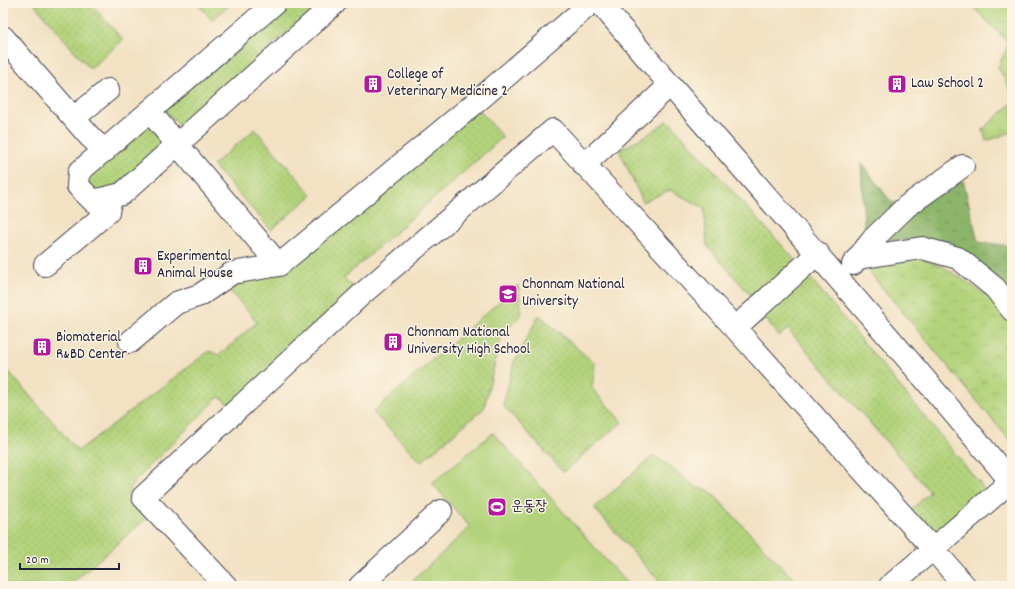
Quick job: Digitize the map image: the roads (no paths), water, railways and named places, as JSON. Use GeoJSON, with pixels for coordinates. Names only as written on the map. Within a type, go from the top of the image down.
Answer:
{"type":"FeatureCollection","features":[{"type":"Feature","properties":{"kind":"lane"},"geometry":{"type":"LineString","coordinates":[[270,5],[150,112],[79,172],[78,186],[93,201],[111,198],[122,194],[335,3]]}},
{"type":"Feature","properties":{"kind":"lane"},"geometry":{"type":"LineString","coordinates":[[130,342],[176,303],[200,295],[232,273],[279,265],[474,104],[591,3]]}},
{"type":"Feature","properties":{"kind":"lane"},"geometry":{"type":"LineString","coordinates":[[600,3],[669,86],[818,253],[1011,482],[890,586]]}},
{"type":"Feature","properties":{"kind":"lane"},"geometry":{"type":"LineString","coordinates":[[3,37],[74,118],[105,150]]}},
{"type":"Feature","properties":{"kind":"lane"},"geometry":{"type":"LineString","coordinates":[[584,165],[669,86]]}},
{"type":"Feature","properties":{"kind":"lane"},"geometry":{"type":"LineString","coordinates":[[74,118],[108,90]]}},
{"type":"Feature","properties":{"kind":"lane"},"geometry":{"type":"LineString","coordinates":[[150,112],[279,265]]}},
{"type":"Feature","properties":{"kind":"lane"},"geometry":{"type":"LineString","coordinates":[[226,586],[143,497],[362,294],[553,130],[735,328],[965,586]]}},
{"type":"Feature","properties":{"kind":"lane"},"geometry":{"type":"LineString","coordinates":[[840,280],[873,239],[907,206],[962,166]]}},
{"type":"Feature","properties":{"kind":"lane"},"geometry":{"type":"LineString","coordinates":[[45,265],[108,212],[111,198]]}},
{"type":"Feature","properties":{"kind":"lane"},"geometry":{"type":"LineString","coordinates":[[858,258],[922,248],[958,258],[995,288],[1012,310]]}},
{"type":"Feature","properties":{"kind":"lane"},"geometry":{"type":"LineString","coordinates":[[735,328],[818,253]]}},
{"type":"Feature","properties":{"kind":"lane"},"geometry":{"type":"LineString","coordinates":[[360,586],[441,511]]}},
{"type":"Feature","properties":{"kind":"place","name":"College of Veterinary Medicine 2"},"geometry":{"type":"Point","coordinates":[373,84]}},
{"type":"Feature","properties":{"kind":"place","name":"Law School 2"},"geometry":{"type":"Point","coordinates":[897,84]}},
{"type":"Feature","properties":{"kind":"place","name":"Experimental Animal House"},"geometry":{"type":"Point","coordinates":[143,266]}},
{"type":"Feature","properties":{"kind":"place","name":"Chonnam National University"},"geometry":{"type":"Point","coordinates":[508,294]}},
{"type":"Feature","properties":{"kind":"place","name":"Chonnam National University High School"},"geometry":{"type":"Point","coordinates":[393,342]}},
{"type":"Feature","properties":{"kind":"place","name":"Biomaterial R&BD Center"},"geometry":{"type":"Point","coordinates":[42,347]}},
{"type":"Feature","properties":{"kind":"place","name":"운동장"},"geometry":{"type":"Point","coordinates":[497,507]}}]}
